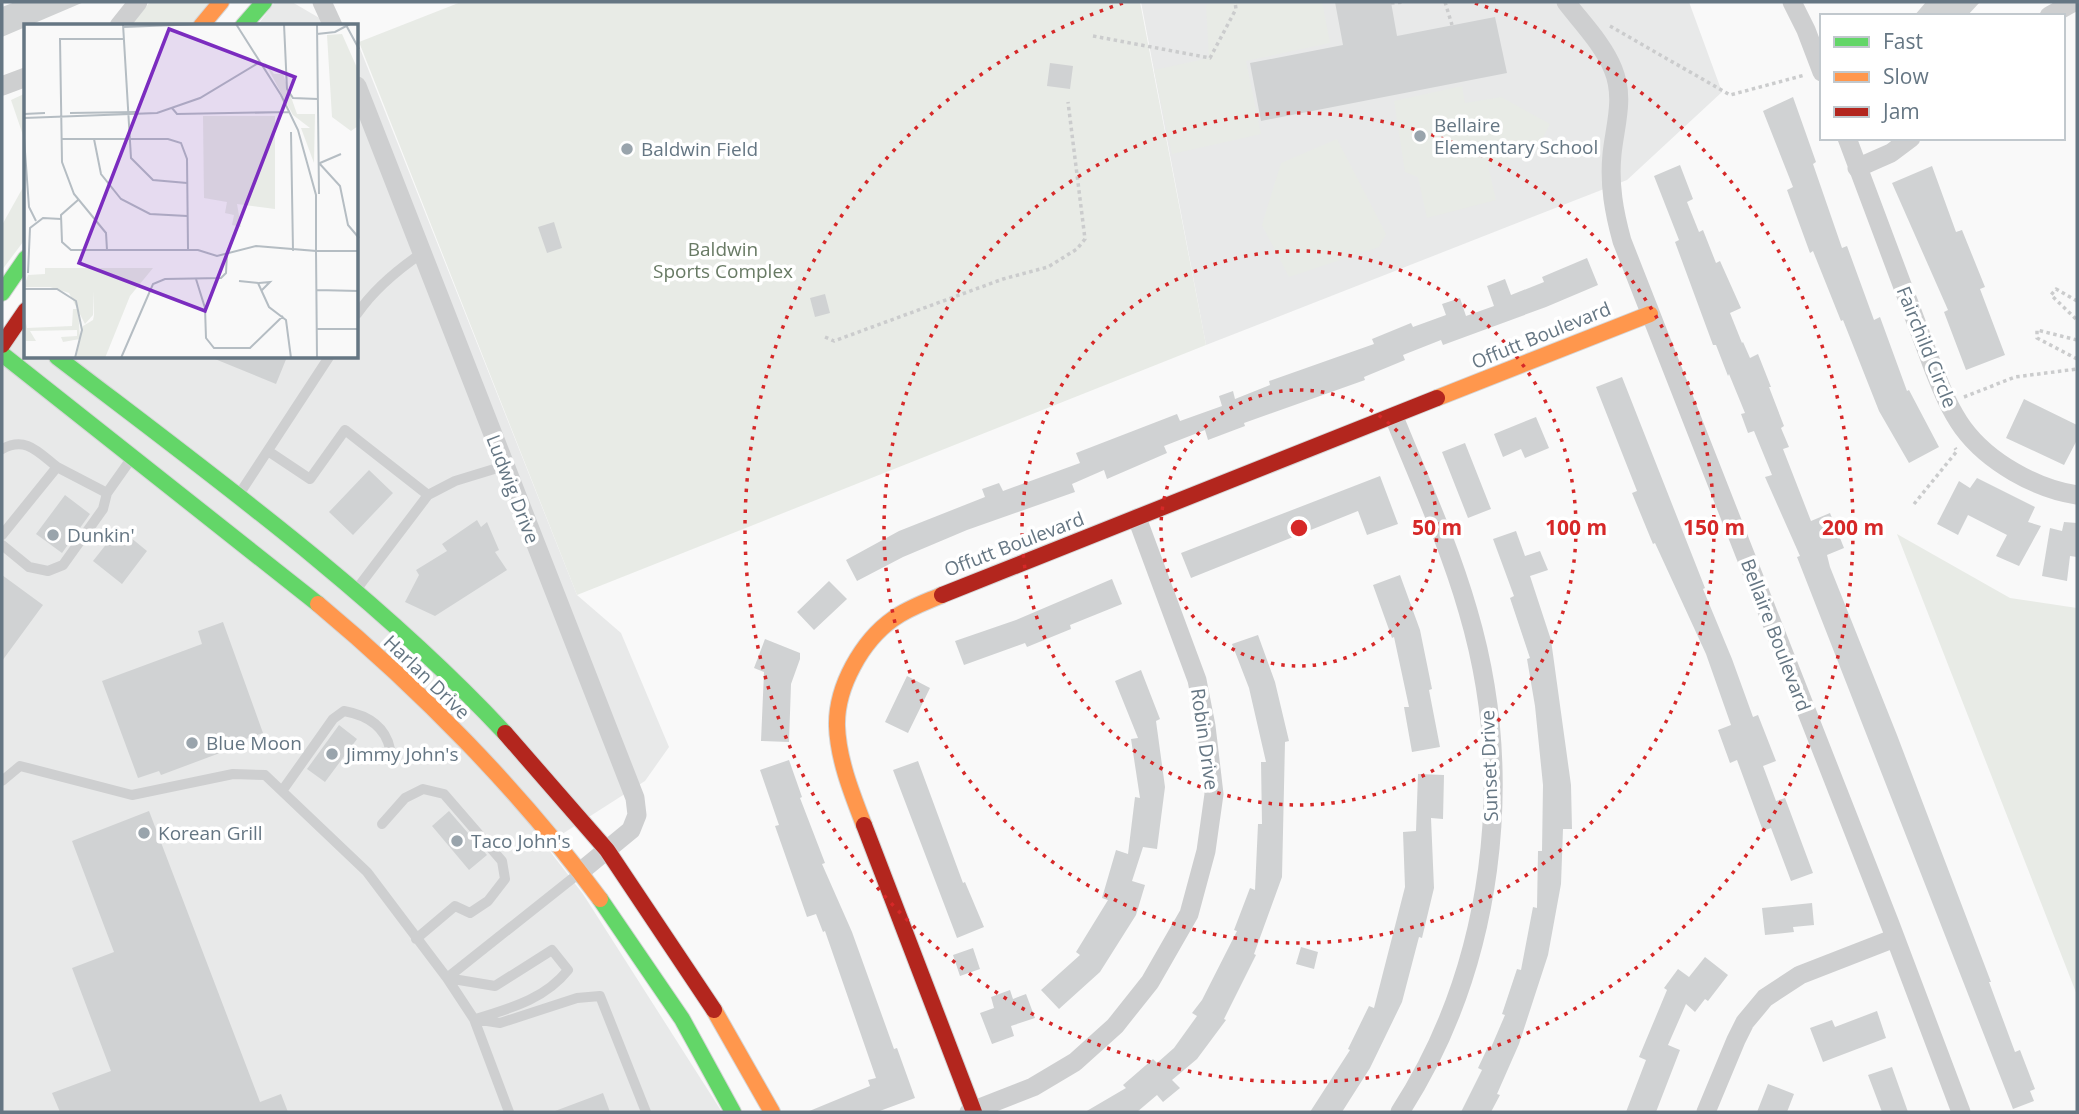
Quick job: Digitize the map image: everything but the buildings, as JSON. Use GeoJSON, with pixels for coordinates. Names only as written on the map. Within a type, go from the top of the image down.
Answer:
{"type":"FeatureCollection","features":[{"type":"Feature","properties":{"kind":"main road"},"geometry":{"type":"LineString","coordinates":[[203,24],[221,2]]}},
{"type":"Feature","properties":{"kind":"main road"},"geometry":{"type":"LineString","coordinates":[[245,24],[264,2]]}},
{"type":"Feature","properties":{"kind":"main road"},"geometry":{"type":"LineString","coordinates":[[2,293],[24,261]]}},
{"type":"Feature","properties":{"kind":"main road","name":"Offutt Boulevard"},"geometry":{"type":"LineString","coordinates":[[972,1112],[854,798],[843,760],[837,720],[847,685],[863,649],[891,620],[953,590],[1650,314]]}},
{"type":"Feature","properties":{"kind":"main road"},"geometry":{"type":"LineString","coordinates":[[2,345],[15,326]]}},
{"type":"Feature","properties":{"kind":"main road","name":"Harlan Drive"},"geometry":{"type":"LineString","coordinates":[[2,354],[268,563],[389,666],[522,802],[562,848],[616,921],[682,1019],[733,1112]]}},
{"type":"Feature","properties":{"kind":"main road","name":"Harlan Drive"},"geometry":{"type":"LineString","coordinates":[[60,359],[238,496],[354,593],[441,669],[536,766],[608,851],[683,958],[751,1071],[772,1112]]}},
{"type":"Feature","properties":{"kind":"main road"},"geometry":{"type":"LineString","coordinates":[[79,359],[118,403]]}},
{"type":"Feature","properties":{"kind":"street"},"geometry":{"type":"LineString","coordinates":[[120,24],[138,2]]}},
{"type":"Feature","properties":{"kind":"street"},"geometry":{"type":"LineString","coordinates":[[322,2],[332,24]]}},
{"type":"Feature","properties":{"kind":"street","name":"Bellaire Boulevard"},"geometry":{"type":"LineString","coordinates":[[1566,2],[1605,53],[1614,70],[1619,91],[1611,184],[1613,209],[1622,240],[1961,1112]]}},
{"type":"Feature","properties":{"kind":"street"},"geometry":{"type":"LineString","coordinates":[[1793,2],[1820,67]]}},
{"type":"Feature","properties":{"kind":"street"},"geometry":{"type":"LineString","coordinates":[[2053,14],[2074,2]]}},
{"type":"Feature","properties":{"kind":"street"},"geometry":{"type":"LineString","coordinates":[[2,86],[24,78]]}},
{"type":"Feature","properties":{"kind":"street","name":"Ludwig Drive"},"geometry":{"type":"LineString","coordinates":[[359,91],[635,798],[637,815],[631,830],[580,873]]}},
{"type":"Feature","properties":{"kind":"street","name":"Fairchild Circle"},"geometry":{"type":"LineString","coordinates":[[1848,140],[1949,405],[1965,430],[1995,459],[2023,478],[2062,493],[2077,495]]}},
{"type":"Feature","properties":{"kind":"street"},"geometry":{"type":"LineString","coordinates":[[1857,167],[1891,153],[1908,140]]}},
{"type":"Feature","properties":{"kind":"street","name":"Sunset Drive"},"geometry":{"type":"LineString","coordinates":[[1394,417],[1453,564],[1468,612],[1489,710],[1493,765],[1492,836],[1482,910],[1460,985],[1436,1048],[1400,1112]]}},
{"type":"Feature","properties":{"kind":"street","name":"Robin Drive"},"geometry":{"type":"LineString","coordinates":[[972,1112],[1033,1087],[1075,1062],[1115,1026],[1150,982],[1189,914],[1206,851],[1214,794],[1206,726],[1197,680],[1137,519]]}},
{"type":"Feature","properties":{"kind":"street"},"geometry":{"type":"LineString","coordinates":[[1706,1112],[1745,1022],[1765,998],[1801,975],[1895,938]]}},
{"type":"Feature","properties":{"kind":"lane"},"geometry":{"type":"LineString","coordinates":[[359,311],[366,300],[394,273],[422,253]]}},
{"type":"Feature","properties":{"kind":"lane"},"geometry":{"type":"LineString","coordinates":[[238,496],[328,359]]}},
{"type":"Feature","properties":{"kind":"lane"},"geometry":{"type":"LineString","coordinates":[[268,451],[310,479],[345,430],[428,495]]}},
{"type":"Feature","properties":{"kind":"lane"},"geometry":{"type":"LineString","coordinates":[[2,449],[13,443],[29,446],[57,467],[107,493]]}},
{"type":"Feature","properties":{"kind":"lane"},"geometry":{"type":"LineString","coordinates":[[2,545],[29,567],[48,571],[64,565],[103,509],[107,493],[132,458]]}},
{"type":"Feature","properties":{"kind":"lane"},"geometry":{"type":"LineString","coordinates":[[2,534],[57,467]]}},
{"type":"Feature","properties":{"kind":"lane"},"geometry":{"type":"LineString","coordinates":[[354,593],[428,495],[455,481],[504,467]]}},
{"type":"Feature","properties":{"kind":"lane"},"geometry":{"type":"LineString","coordinates":[[282,791],[333,719],[344,711],[374,721],[388,738],[390,749]]}},
{"type":"Feature","properties":{"kind":"lane"},"geometry":{"type":"LineString","coordinates":[[2,781],[20,766],[132,795],[233,774],[265,775],[367,872],[447,978],[474,1019],[509,1112]]}},
{"type":"Feature","properties":{"kind":"lane"},"geometry":{"type":"LineString","coordinates":[[382,824],[405,799],[423,789],[444,794],[502,861],[505,879],[488,901],[470,913],[455,905],[416,939]]}},
{"type":"Feature","properties":{"kind":"lane"},"geometry":{"type":"LineString","coordinates":[[447,978],[580,873]]}},
{"type":"Feature","properties":{"kind":"lane"},"geometry":{"type":"LineString","coordinates":[[447,978],[495,986],[552,950],[568,970],[555,985],[517,1006],[474,1019]]}},
{"type":"Feature","properties":{"kind":"lane"},"geometry":{"type":"LineString","coordinates":[[474,1019],[500,1023],[577,998],[600,996],[646,1112]]}},
{"type":"Feature","properties":{"kind":"path"},"geometry":{"type":"LineString","coordinates":[[1093,36],[1210,58],[1236,9],[1235,2]]}},
{"type":"Feature","properties":{"kind":"path"},"geometry":{"type":"LineString","coordinates":[[1391,3],[1405,2]]}},
{"type":"Feature","properties":{"kind":"path"},"geometry":{"type":"LineString","coordinates":[[1445,2],[1452,25]]}},
{"type":"Feature","properties":{"kind":"path"},"geometry":{"type":"LineString","coordinates":[[1608,24],[1730,95],[1792,79]]}},
{"type":"Feature","properties":{"kind":"path"},"geometry":{"type":"LineString","coordinates":[[825,337],[834,341],[1003,279],[1048,267],[1077,249],[1085,239],[1068,102]]}},
{"type":"Feature","properties":{"kind":"path"},"geometry":{"type":"LineString","coordinates":[[2077,301],[2056,289],[2051,295],[2077,320]]}},
{"type":"Feature","properties":{"kind":"path"},"geometry":{"type":"LineString","coordinates":[[2077,340],[2037,330],[2037,338],[2077,359]]}},
{"type":"Feature","properties":{"kind":"path"},"geometry":{"type":"LineString","coordinates":[[1949,405],[2015,377],[2077,369]]}},
{"type":"Feature","properties":{"kind":"path"},"geometry":{"type":"LineString","coordinates":[[1914,504],[1957,451]]}},
{"type":"Feature","properties":{"kind":"shaded area"},"geometry":{"type":"Polygon","coordinates":[[[275,2],[292,2],[330,24],[258,24],[275,2]]]}},
{"type":"Feature","properties":{"kind":"shaded area","name":"Bellaire Elementary School"},"geometry":{"type":"Polygon","coordinates":[[[1141,2],[1689,2],[1722,92],[1627,180],[1206,345],[1141,2]]]}},
{"type":"Feature","properties":{"kind":"shaded area"},"geometry":{"type":"Polygon","coordinates":[[[359,46],[577,595],[621,633],[669,747],[645,781],[545,845],[583,894],[722,1112],[2,1112],[2,331],[24,333],[24,359],[359,359],[359,46]]]}},
{"type":"Feature","properties":{"kind":"green space"},"geometry":{"type":"Polygon","coordinates":[[[150,2],[210,2],[192,24],[132,24],[150,2]]]}},
{"type":"Feature","properties":{"kind":"green space","name":"Baldwin Sports Complex"},"geometry":{"type":"Polygon","coordinates":[[[461,2],[1140,2],[1206,345],[577,595],[359,42],[461,2]]]}},
{"type":"Feature","properties":{"kind":"green space"},"geometry":{"type":"Polygon","coordinates":[[[1217,2],[1322,2],[1330,43],[1246,61],[1261,134],[1172,154],[1154,70],[1209,58],[1206,5],[1217,2]]]}},
{"type":"Feature","properties":{"kind":"green space"},"geometry":{"type":"Polygon","coordinates":[[[1462,86],[1465,103],[1501,97],[1550,124],[1536,151],[1488,166],[1496,200],[1427,218],[1418,177],[1405,172],[1394,101],[1462,86]]]}},
{"type":"Feature","properties":{"kind":"green space"},"geometry":{"type":"Polygon","coordinates":[[[24,94],[24,138],[11,100],[24,94]]]}},
{"type":"Feature","properties":{"kind":"green space"},"geometry":{"type":"Polygon","coordinates":[[[1337,139],[1386,234],[1379,247],[1289,277],[1262,225],[1281,163],[1337,139]]]}},
{"type":"Feature","properties":{"kind":"green space"},"geometry":{"type":"Polygon","coordinates":[[[24,186],[24,241],[2,270],[2,225],[24,186]]]}},
{"type":"Feature","properties":{"kind":"green space"},"geometry":{"type":"Polygon","coordinates":[[[1897,534],[2010,598],[2077,608],[2077,995],[1897,534]]]}},
{"type":"Feature","properties":{"kind":"traffic: fast"},"geometry":{"type":"LineString","coordinates":[[245,24],[264,2]]}},
{"type":"Feature","properties":{"kind":"traffic: fast"},"geometry":{"type":"LineString","coordinates":[[2,293],[24,261]]}},
{"type":"Feature","properties":{"kind":"traffic: fast"},"geometry":{"type":"LineString","coordinates":[[2,354],[318,604]]}},
{"type":"Feature","properties":{"kind":"traffic: fast"},"geometry":{"type":"LineString","coordinates":[[60,359],[231,490],[346,583],[454,681],[505,733]]}},
{"type":"Feature","properties":{"kind":"traffic: fast"},"geometry":{"type":"LineString","coordinates":[[600,899],[682,1019],[733,1112]]}},
{"type":"Feature","properties":{"kind":"traffic: slow"},"geometry":{"type":"LineString","coordinates":[[203,24],[221,2]]}},
{"type":"Feature","properties":{"kind":"traffic: slow"},"geometry":{"type":"LineString","coordinates":[[1437,398],[1650,314]]}},
{"type":"Feature","properties":{"kind":"traffic: slow"},"geometry":{"type":"LineString","coordinates":[[864,825],[840,751],[838,711],[846,681],[861,652],[882,628],[905,612],[942,595]]}},
{"type":"Feature","properties":{"kind":"traffic: slow"},"geometry":{"type":"LineString","coordinates":[[318,604],[394,671],[468,743],[537,820],[600,899]]}},
{"type":"Feature","properties":{"kind":"traffic: slow"},"geometry":{"type":"LineString","coordinates":[[714,1010],[772,1112]]}},
{"type":"Feature","properties":{"kind":"traffic: jam"},"geometry":{"type":"LineString","coordinates":[[2,345],[24,313]]}},
{"type":"Feature","properties":{"kind":"traffic: jam"},"geometry":{"type":"LineString","coordinates":[[942,595],[1437,398]]}},
{"type":"Feature","properties":{"kind":"traffic: jam"},"geometry":{"type":"LineString","coordinates":[[505,733],[607,850],[714,1010]]}},
{"type":"Feature","properties":{"kind":"traffic: jam"},"geometry":{"type":"LineString","coordinates":[[864,825],[974,1112]]}},
{"type":"Feature","properties":{"kind":"place","name":"Bellaire Elementary School"},"geometry":{"type":"Point","coordinates":[1420,136]}},
{"type":"Feature","properties":{"kind":"place","name":"Baldwin Field"},"geometry":{"type":"Point","coordinates":[627,149]}},
{"type":"Feature","properties":{"kind":"place","name":"Dunkin'"},"geometry":{"type":"Point","coordinates":[53,535]}},
{"type":"Feature","properties":{"kind":"place","name":"Blue Moon"},"geometry":{"type":"Point","coordinates":[192,743]}},
{"type":"Feature","properties":{"kind":"place","name":"Jimmy John's"},"geometry":{"type":"Point","coordinates":[332,754]}},
{"type":"Feature","properties":{"kind":"place","name":"Korean Grill"},"geometry":{"type":"Point","coordinates":[144,833]}},
{"type":"Feature","properties":{"kind":"place","name":"Taco John's"},"geometry":{"type":"Point","coordinates":[457,841]}}]}
